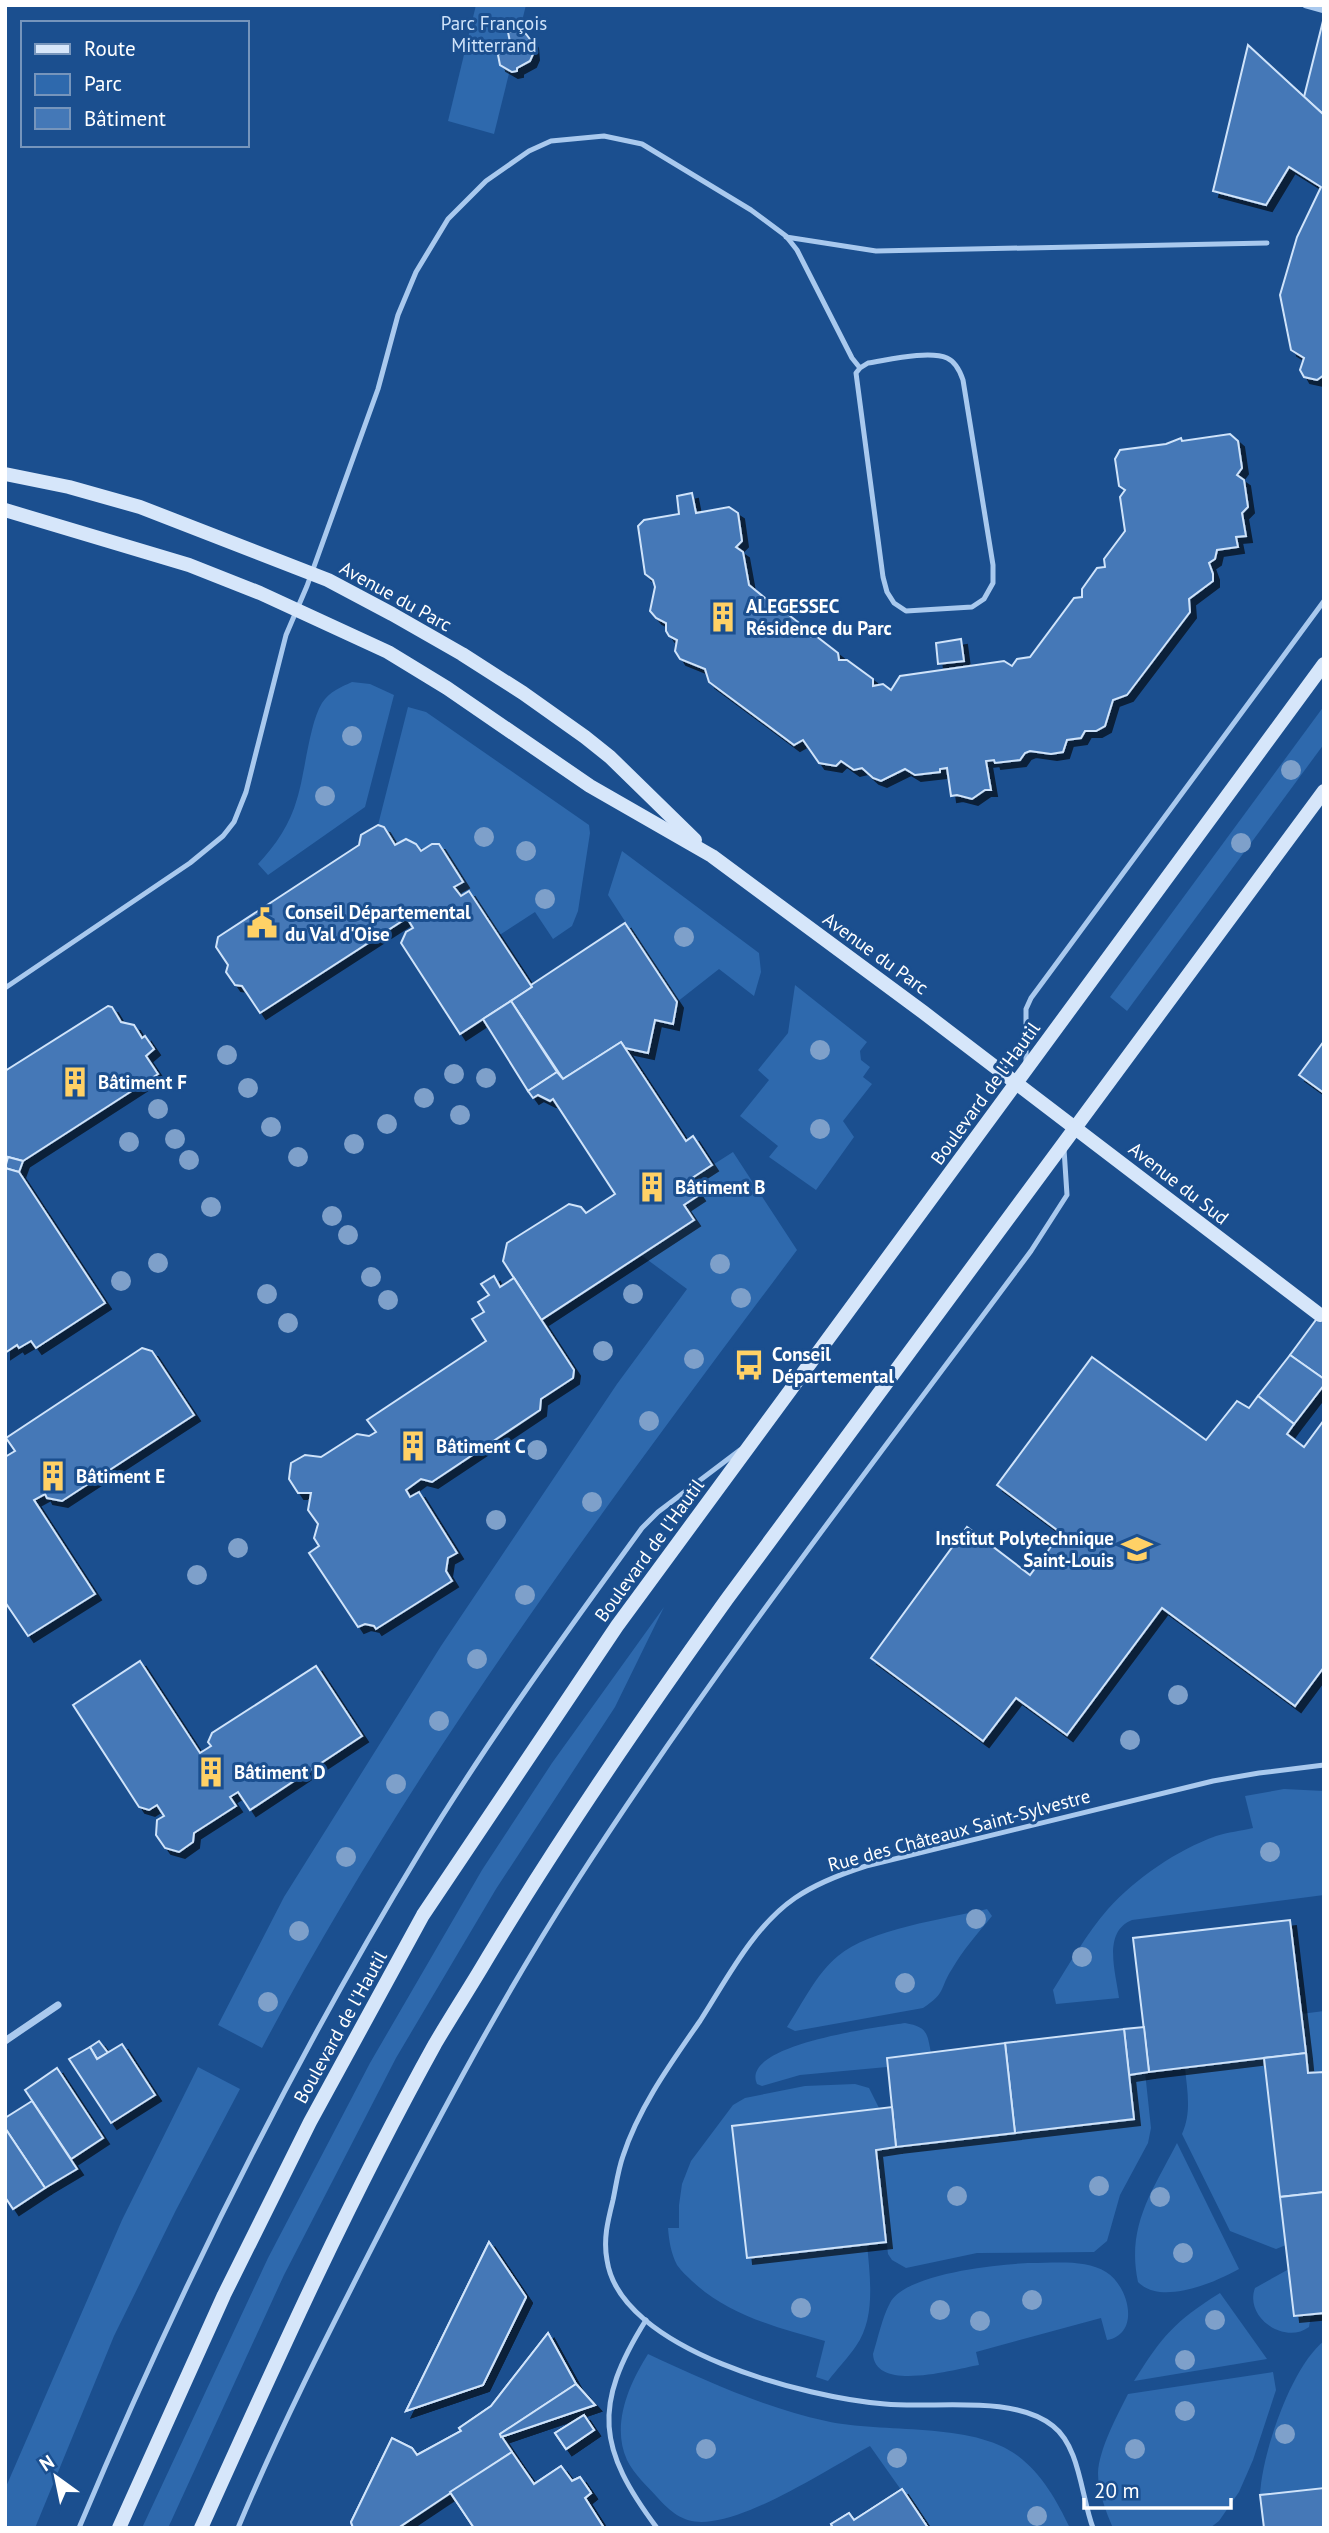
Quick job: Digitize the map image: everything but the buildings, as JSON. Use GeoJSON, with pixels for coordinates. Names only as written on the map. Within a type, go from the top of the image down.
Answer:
{"type":"FeatureCollection","features":[{"type":"Feature","properties":{"kind":"main road","name":"Avenue du Parc"},"geometry":{"type":"LineString","coordinates":[[5,474],[69,487],[140,507],[312,574],[371,603],[462,654],[544,707],[610,757],[712,856]]}},
{"type":"Feature","properties":{"kind":"main road","name":"Avenue du Parc"},"geometry":{"type":"LineString","coordinates":[[5,510],[189,565],[260,593],[388,652],[590,786],[712,856],[1016,1082]]}},
{"type":"Feature","properties":{"kind":"main road","name":"Boulevard de l'Hautil"},"geometry":{"type":"LineString","coordinates":[[119,2528],[230,2283],[310,2122],[423,1915],[610,1637],[1324,664]]}},
{"type":"Feature","properties":{"kind":"main road"},"geometry":{"type":"LineString","coordinates":[[201,2528],[295,2318],[393,2123],[436,2042],[546,1861],[682,1660],[1324,791]]}},
{"type":"Feature","properties":{"kind":"main road","name":"Avenue du Sud"},"geometry":{"type":"LineString","coordinates":[[1016,1082],[1320,1315]]}},
{"type":"Feature","properties":{"kind":"street"},"geometry":{"type":"LineString","coordinates":[[1306,5],[1324,10]]}},
{"type":"Feature","properties":{"kind":"street"},"geometry":{"type":"LineString","coordinates":[[5,2041],[58,2005]]}},
{"type":"Feature","properties":{"kind":"lane"},"geometry":{"type":"LineString","coordinates":[[5,988],[190,863],[223,836],[234,822],[246,792],[286,635],[312,574],[378,388],[398,315],[416,272],[448,219],[486,181],[505,167],[529,151],[551,141],[604,136],[642,144],[751,210],[786,237],[797,250],[852,358],[860,368]]}},
{"type":"Feature","properties":{"kind":"lane"},"geometry":{"type":"LineString","coordinates":[[786,237],[876,251],[1267,243]]}},
{"type":"Feature","properties":{"kind":"lane"},"geometry":{"type":"LineString","coordinates":[[928,355],[946,357],[958,366],[963,380],[993,565],[993,583],[984,599],[972,607],[906,611],[894,603],[887,592],[856,373],[860,368],[868,363],[928,355]]}},
{"type":"Feature","properties":{"kind":"lane"},"geometry":{"type":"LineString","coordinates":[[1026,1069],[1026,1009],[1031,998],[1324,601]]}},
{"type":"Feature","properties":{"kind":"lane"},"geometry":{"type":"LineString","coordinates":[[238,2528],[319,2351],[458,2080],[514,1984],[573,1887],[675,1734],[1061,1208],[1066,1195],[1063,1144]]}},
{"type":"Feature","properties":{"kind":"lane"},"geometry":{"type":"LineString","coordinates":[[79,2528],[121,2427],[228,2201],[332,2004],[420,1851],[500,1727],[642,1528],[658,1512],[754,1440]]}},
{"type":"Feature","properties":{"kind":"lane","name":"Rue des Châteaux Saint-Sylvestre"},"geometry":{"type":"LineString","coordinates":[[1093,2528],[1071,2448],[1063,2435],[1040,2417],[1001,2406],[884,2404],[828,2396],[745,2374],[687,2348],[646,2320],[624,2298],[607,2264],[606,2228],[622,2157],[642,2113],[752,1943],[776,1914],[794,1899],[838,1875],[866,1866],[1213,1781],[1324,1765]]}},
{"type":"Feature","properties":{"kind":"lane"},"geometry":{"type":"LineString","coordinates":[[646,2320],[620,2367],[609,2409],[609,2431],[615,2460],[636,2500],[657,2528]]}},
{"type":"Feature","properties":{"kind":"green space","name":"Parc François Mitterrand"},"geometry":{"type":"Polygon","coordinates":[[[476,5],[526,5],[494,134],[448,121],[476,5]]]}},
{"type":"Feature","properties":{"kind":"green space"},"geometry":{"type":"Polygon","coordinates":[[[352,682],[370,684],[394,695],[365,807],[268,875],[258,864],[282,834],[294,808],[318,712],[328,696],[352,682]]]}},
{"type":"Feature","properties":{"kind":"green space"},"geometry":{"type":"Polygon","coordinates":[[[1324,706],[1324,744],[1127,1011],[1110,997],[1324,706]]]}},
{"type":"Feature","properties":{"kind":"green space"},"geometry":{"type":"Polygon","coordinates":[[[408,707],[426,712],[589,825],[578,911],[572,926],[553,939],[535,912],[498,936],[469,891],[461,896],[454,887],[463,881],[439,844],[432,844],[421,851],[416,844],[406,839],[395,845],[384,827],[378,825],[408,707]]]}},
{"type":"Feature","properties":{"kind":"green space"},"geometry":{"type":"Polygon","coordinates":[[[622,851],[759,953],[761,972],[754,996],[719,969],[677,1002],[608,895],[622,851]]]}},
{"type":"Feature","properties":{"kind":"green space"},"geometry":{"type":"Polygon","coordinates":[[[795,985],[867,1042],[860,1051],[861,1060],[870,1067],[863,1077],[872,1084],[843,1121],[854,1137],[816,1190],[769,1157],[778,1146],[740,1116],[769,1080],[758,1070],[788,1033],[795,985]]]}},
{"type":"Feature","properties":{"kind":"green space"},"geometry":{"type":"Polygon","coordinates":[[[733,1152],[797,1250],[653,1443],[514,1638],[382,1839],[320,1942],[262,2048],[218,2025],[284,1897],[441,1646],[617,1384],[687,1289],[641,1255],[693,1220],[684,1205],[699,1195],[689,1180],[733,1152]]]}},
{"type":"Feature","properties":{"kind":"green space"},"geometry":{"type":"Polygon","coordinates":[[[664,1607],[615,1707],[496,1889],[396,2058],[284,2275],[168,2528],[142,2528],[268,2258],[370,2063],[482,1870],[552,1763],[664,1607]]]}},
{"type":"Feature","properties":{"kind":"green space"},"geometry":{"type":"Polygon","coordinates":[[[1284,1789],[1324,1791],[1324,1895],[1132,1920],[1123,1926],[1114,1943],[1119,1998],[1056,2004],[1053,1990],[1079,1948],[1108,1909],[1131,1886],[1158,1866],[1201,1842],[1253,1828],[1245,1796],[1284,1789]]]}},
{"type":"Feature","properties":{"kind":"green space"},"geometry":{"type":"Polygon","coordinates":[[[987,1909],[992,1916],[961,1955],[939,1994],[923,2008],[795,2031],[787,2027],[823,1971],[852,1947],[908,1926],[987,1909]]]}},
{"type":"Feature","properties":{"kind":"green space"},"geometry":{"type":"Polygon","coordinates":[[[1324,2011],[1324,2072],[1308,2073],[1301,2014],[1324,2011]]]}},
{"type":"Feature","properties":{"kind":"green space"},"geometry":{"type":"Polygon","coordinates":[[[905,2023],[918,2026],[925,2032],[931,2053],[887,2058],[887,2067],[800,2075],[762,2086],[757,2084],[757,2070],[769,2058],[790,2048],[815,2040],[905,2023]]]}},
{"type":"Feature","properties":{"kind":"green space"},"geometry":{"type":"Polygon","coordinates":[[[1264,2058],[1286,2245],[1276,2249],[1230,2231],[1182,2134],[1188,2109],[1185,2068],[1264,2058]]]}},
{"type":"Feature","properties":{"kind":"green space"},"geometry":{"type":"Polygon","coordinates":[[[198,2067],[240,2089],[114,2336],[35,2528],[5,2528],[5,2489],[122,2220],[198,2067]]]}},
{"type":"Feature","properties":{"kind":"green space"},"geometry":{"type":"Polygon","coordinates":[[[1145,2072],[1151,2128],[1148,2143],[1120,2195],[1107,2241],[1094,2252],[977,2253],[906,2268],[892,2260],[888,2254],[876,2150],[1134,2119],[1129,2075],[1145,2072]]]}},
{"type":"Feature","properties":{"kind":"green space"},"geometry":{"type":"Polygon","coordinates":[[[855,2084],[869,2088],[879,2108],[732,2127],[747,2258],[867,2244],[870,2297],[867,2323],[856,2346],[828,2381],[816,2377],[825,2341],[754,2319],[706,2293],[677,2265],[668,2228],[679,2228],[682,2184],[691,2161],[733,2105],[745,2098],[805,2086],[855,2084]]]}},
{"type":"Feature","properties":{"kind":"green space"},"geometry":{"type":"Polygon","coordinates":[[[1177,2143],[1239,2269],[1203,2285],[1174,2292],[1160,2292],[1148,2289],[1138,2282],[1136,2243],[1144,2209],[1177,2143]]]}},
{"type":"Feature","properties":{"kind":"green space"},"geometry":{"type":"Polygon","coordinates":[[[1031,2263],[1080,2263],[1106,2272],[1121,2288],[1125,2298],[1128,2320],[1124,2329],[1118,2336],[1107,2340],[1101,2318],[976,2352],[979,2365],[935,2374],[901,2376],[887,2373],[877,2366],[873,2354],[880,2328],[890,2303],[899,2293],[914,2284],[955,2272],[1031,2263]]]}},
{"type":"Feature","properties":{"kind":"green space"},"geometry":{"type":"Polygon","coordinates":[[[1289,2269],[1294,2316],[1311,2314],[1309,2327],[1289,2333],[1269,2326],[1255,2309],[1253,2299],[1255,2288],[1289,2269]]]}},
{"type":"Feature","properties":{"kind":"green space"},"geometry":{"type":"Polygon","coordinates":[[[1220,2293],[1267,2359],[1134,2381],[1153,2352],[1180,2321],[1220,2293]]]}},
{"type":"Feature","properties":{"kind":"green space"},"geometry":{"type":"Polygon","coordinates":[[[1324,2341],[1324,2488],[1260,2495],[1266,2457],[1280,2412],[1300,2370],[1324,2341]]]}},
{"type":"Feature","properties":{"kind":"green space"},"geometry":{"type":"Polygon","coordinates":[[[648,2354],[735,2392],[826,2421],[952,2433],[999,2445],[1027,2463],[1042,2480],[1070,2528],[928,2528],[870,2446],[792,2490],[750,2510],[712,2521],[688,2520],[675,2514],[637,2475],[627,2460],[623,2447],[621,2433],[624,2405],[634,2378],[648,2354]]]}},
{"type":"Feature","properties":{"kind":"green space"},"geometry":{"type":"Polygon","coordinates":[[[1273,2372],[1276,2390],[1253,2460],[1239,2492],[1219,2521],[1210,2528],[1113,2528],[1101,2494],[1099,2464],[1105,2443],[1128,2394],[1273,2372]]]}},
{"type":"Feature","properties":{"kind":"place","name":"ALEGESSEC Résidence du Parc"},"geometry":{"type":"Point","coordinates":[723,617]}},
{"type":"Feature","properties":{"kind":"place","name":"Conseil Départemental du Val d'Oise"},"geometry":{"type":"Point","coordinates":[262,923]}},
{"type":"Feature","properties":{"kind":"place","name":"Bâtiment F"},"geometry":{"type":"Point","coordinates":[75,1082]}},
{"type":"Feature","properties":{"kind":"place","name":"Bâtiment B"},"geometry":{"type":"Point","coordinates":[652,1187]}},
{"type":"Feature","properties":{"kind":"place","name":"Conseil Départemental"},"geometry":{"type":"Point","coordinates":[749,1365]}},
{"type":"Feature","properties":{"kind":"place","name":"Bâtiment C"},"geometry":{"type":"Point","coordinates":[413,1446]}},
{"type":"Feature","properties":{"kind":"place","name":"Bâtiment E"},"geometry":{"type":"Point","coordinates":[53,1476]}},
{"type":"Feature","properties":{"kind":"place","name":"Institut Polytechnique Saint-Louis"},"geometry":{"type":"Point","coordinates":[1137,1549]}},
{"type":"Feature","properties":{"kind":"place","name":"Bâtiment D"},"geometry":{"type":"Point","coordinates":[211,1772]}}]}
